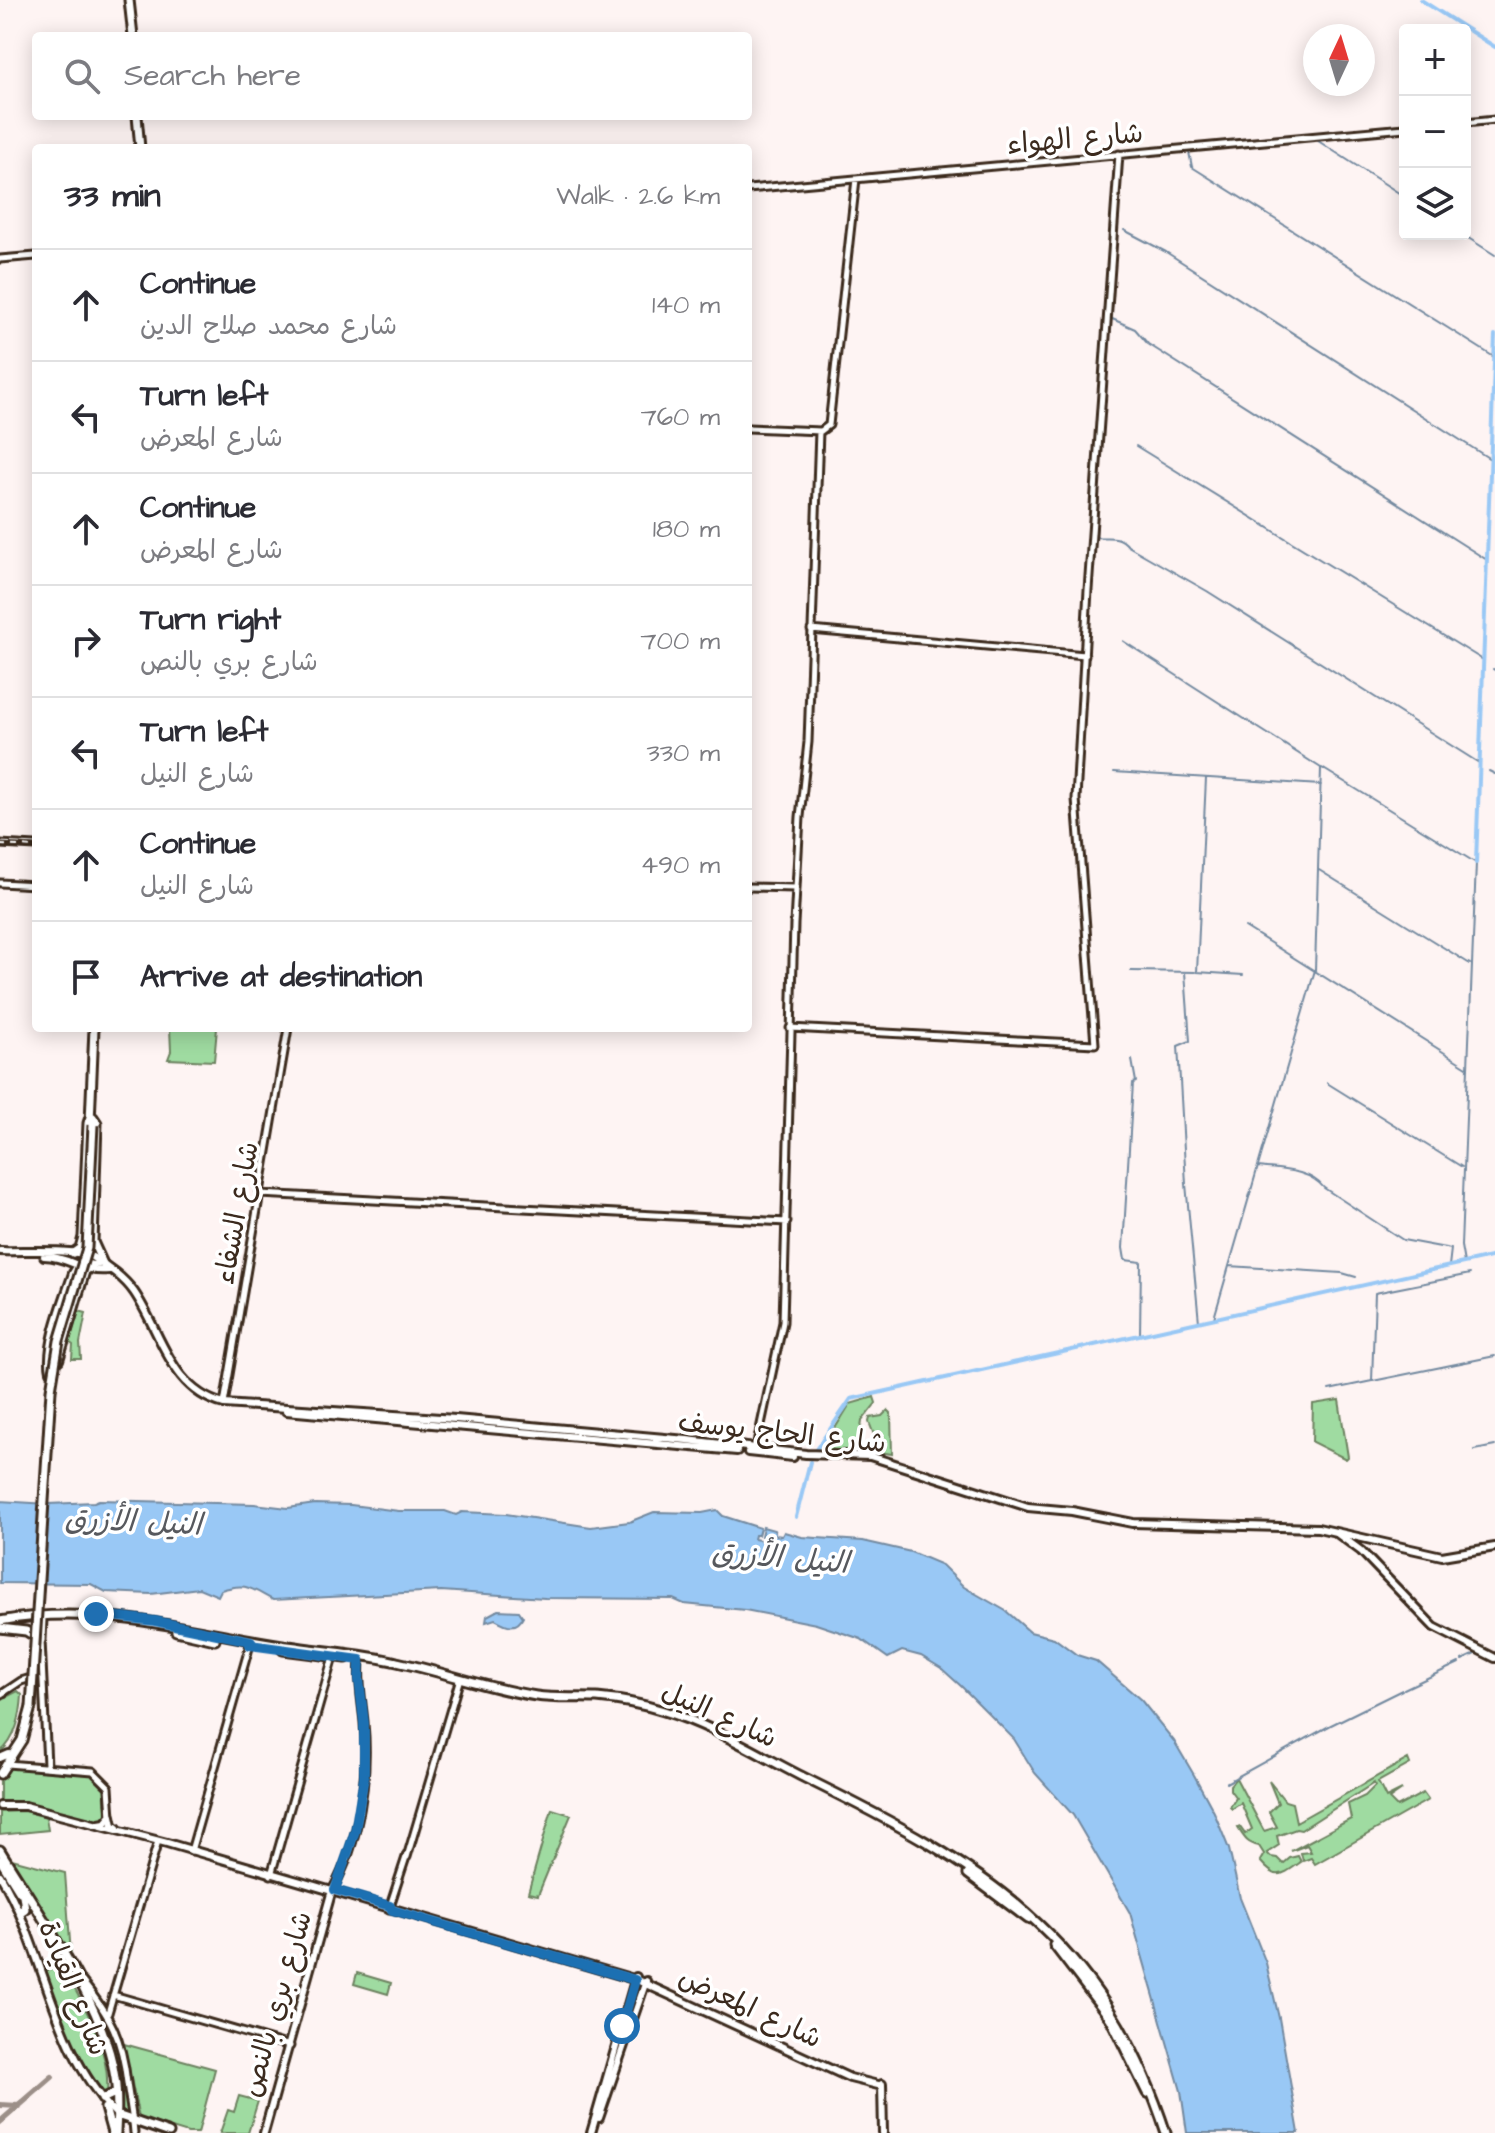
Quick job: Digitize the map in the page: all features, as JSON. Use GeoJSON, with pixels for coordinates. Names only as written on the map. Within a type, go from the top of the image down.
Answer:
{"type":"FeatureCollection","features":[{"type":"Feature","properties":{"kind":"main road"},"geometry":{"type":"LineString","coordinates":[[128,0],[131,32]]}},
{"type":"Feature","properties":{"kind":"main road"},"geometry":{"type":"LineString","coordinates":[[139,120],[141,143]]}},
{"type":"Feature","properties":{"kind":"main road"},"geometry":{"type":"LineString","coordinates":[[0,1774],[29,1707],[52,1372],[59,1327],[79,1273],[85,1243],[96,1032]]}},
{"type":"Feature","properties":{"kind":"main road"},"geometry":{"type":"LineString","coordinates":[[73,1253],[80,1248],[83,1237],[87,1135],[92,1121]]}},
{"type":"Feature","properties":{"kind":"main road"},"geometry":{"type":"LineString","coordinates":[[82,1286],[102,1268],[93,1242],[97,1125],[92,1121]]}},
{"type":"Feature","properties":{"kind":"main road","name":"شارع الحاج يوسف"},"geometry":{"type":"LineString","coordinates":[[0,1252],[73,1253],[126,1281],[177,1371],[193,1389],[224,1404],[756,1451],[874,1457],[1022,1505],[1083,1512],[1133,1523],[1309,1529]]}},
{"type":"Feature","properties":{"kind":"main road","name":"شارع الحاج يوسف"},"geometry":{"type":"LineString","coordinates":[[0,1252],[36,1256],[65,1263],[75,1269],[88,1263],[102,1268]]}},
{"type":"Feature","properties":{"kind":"main road"},"geometry":{"type":"LineString","coordinates":[[52,1372],[88,1263]]}},
{"type":"Feature","properties":{"kind":"main road"},"geometry":{"type":"LineString","coordinates":[[52,1372],[49,1365],[53,1339],[75,1269]]}},
{"type":"Feature","properties":{"kind":"main road"},"geometry":{"type":"LineString","coordinates":[[1309,1529],[1335,1531],[1435,1556],[1495,1547]]}},
{"type":"Feature","properties":{"kind":"main road"},"geometry":{"type":"LineString","coordinates":[[1309,1529],[1342,1536],[1365,1555],[1434,1627],[1495,1658]]}},
{"type":"Feature","properties":{"kind":"main road"},"geometry":{"type":"LineString","coordinates":[[1365,1555],[1357,1542],[1367,1540]]}},
{"type":"Feature","properties":{"kind":"main road","name":"شارع النيل"},"geometry":{"type":"LineString","coordinates":[[0,1625],[56,1613],[155,1621],[250,1643],[395,1661],[458,1680]]}},
{"type":"Feature","properties":{"kind":"main road","name":"شارع النيل"},"geometry":{"type":"LineString","coordinates":[[0,1625],[42,1619],[84,1618],[135,1623],[360,1660],[546,1698],[624,1701],[665,1711],[714,1732],[850,1801],[993,1884],[1049,1932],[1114,2015],[1164,2133]]}},
{"type":"Feature","properties":{"kind":"main road"},"geometry":{"type":"LineString","coordinates":[[0,1625],[26,1631],[41,1640],[42,1619]]}},
{"type":"Feature","properties":{"kind":"main road"},"geometry":{"type":"LineString","coordinates":[[0,1758],[11,1754]]}},
{"type":"Feature","properties":{"kind":"main road","name":"شارع المعرض"},"geometry":{"type":"LineString","coordinates":[[0,1806],[25,1806],[123,1831],[646,1982],[803,2055],[855,2077],[882,2084],[883,2133]]}},
{"type":"Feature","properties":{"kind":"main road"},"geometry":{"type":"LineString","coordinates":[[98,1825],[111,1816]]}},
{"type":"Feature","properties":{"kind":"main road"},"geometry":{"type":"LineString","coordinates":[[111,1816],[113,1825],[123,1831]]}},
{"type":"Feature","properties":{"kind":"main road"},"geometry":{"type":"LineString","coordinates":[[0,1850],[71,1967],[96,2015],[114,2071],[114,2133]]}},
{"type":"Feature","properties":{"kind":"main road"},"geometry":{"type":"LineString","coordinates":[[0,1860],[88,2007],[103,2042],[115,2116]]}},
{"type":"Feature","properties":{"kind":"main road","name":"شارع القيادة"},"geometry":{"type":"LineString","coordinates":[[0,1875],[19,1909],[76,2069],[105,2108],[115,2116]]}},
{"type":"Feature","properties":{"kind":"main road","name":"شارع القيادة"},"geometry":{"type":"LineString","coordinates":[[0,1882],[16,1910],[75,2059],[86,2079],[115,2116]]}},
{"type":"Feature","properties":{"kind":"main road","name":"شارع بري بالنص"},"geometry":{"type":"LineString","coordinates":[[265,2133],[334,1891]]}},
{"type":"Feature","properties":{"kind":"main road"},"geometry":{"type":"LineString","coordinates":[[19,1909],[22,1911],[25,1908],[23,1895]]}},
{"type":"Feature","properties":{"kind":"main road"},"geometry":{"type":"LineString","coordinates":[[618,2058],[635,1978]]}},
{"type":"Feature","properties":{"kind":"main road"},"geometry":{"type":"LineString","coordinates":[[593,2133],[646,1982]]}},
{"type":"Feature","properties":{"kind":"main road"},"geometry":{"type":"LineString","coordinates":[[631,1995],[640,1997]]}},
{"type":"Feature","properties":{"kind":"main road"},"geometry":{"type":"LineString","coordinates":[[96,2015],[106,2011]]}},
{"type":"Feature","properties":{"kind":"main road"},"geometry":{"type":"LineString","coordinates":[[102,2099],[113,2094]]}},
{"type":"Feature","properties":{"kind":"main road"},"geometry":{"type":"LineString","coordinates":[[105,2108],[114,2133]]}},
{"type":"Feature","properties":{"kind":"main road"},"geometry":{"type":"LineString","coordinates":[[115,2116],[134,2128],[154,2133]]}},
{"type":"Feature","properties":{"kind":"main road"},"geometry":{"type":"LineString","coordinates":[[134,2128],[169,2133]]}},
{"type":"Feature","properties":{"kind":"street"},"geometry":{"type":"LineString","coordinates":[[1471,122],[1495,120]]}},
{"type":"Feature","properties":{"kind":"street","name":"شارع الهواء"},"geometry":{"type":"LineString","coordinates":[[752,189],[1399,129]]}},
{"type":"Feature","properties":{"kind":"street"},"geometry":{"type":"LineString","coordinates":[[790,1028],[1095,1044],[1076,813],[1119,154]]}},
{"type":"Feature","properties":{"kind":"street"},"geometry":{"type":"LineString","coordinates":[[752,428],[819,431],[827,427],[856,179]]}},
{"type":"Feature","properties":{"kind":"street"},"geometry":{"type":"LineString","coordinates":[[0,259],[32,256]]}},
{"type":"Feature","properties":{"kind":"street"},"geometry":{"type":"LineString","coordinates":[[756,1451],[764,1405],[782,1339],[795,888],[808,742],[819,431]]}},
{"type":"Feature","properties":{"kind":"street"},"geometry":{"type":"LineString","coordinates":[[811,630],[1085,655]]}},
{"type":"Feature","properties":{"kind":"street"},"geometry":{"type":"LineString","coordinates":[[0,844],[32,846]]}},
{"type":"Feature","properties":{"kind":"street"},"geometry":{"type":"LineString","coordinates":[[0,883],[32,885]]}},
{"type":"Feature","properties":{"kind":"street"},"geometry":{"type":"LineString","coordinates":[[752,887],[795,888]]}},
{"type":"Feature","properties":{"kind":"street","name":"شارع الشفاء"},"geometry":{"type":"LineString","coordinates":[[224,1404],[287,1032]]}},
{"type":"Feature","properties":{"kind":"street"},"geometry":{"type":"LineString","coordinates":[[260,1191],[787,1220]]}},
{"type":"Feature","properties":{"kind":"street"},"geometry":{"type":"LineString","coordinates":[[41,1640],[47,1765]]}},
{"type":"Feature","properties":{"kind":"street"},"geometry":{"type":"LineString","coordinates":[[189,1849],[250,1643]]}},
{"type":"Feature","properties":{"kind":"street"},"geometry":{"type":"LineString","coordinates":[[272,1873],[333,1657]]}},
{"type":"Feature","properties":{"kind":"street","name":"شارع بري بالنص"},"geometry":{"type":"LineString","coordinates":[[334,1891],[355,1831],[364,1777],[360,1660]]}},
{"type":"Feature","properties":{"kind":"street"},"geometry":{"type":"LineString","coordinates":[[0,1695],[24,1680],[36,1677],[42,1670]]}},
{"type":"Feature","properties":{"kind":"street"},"geometry":{"type":"LineString","coordinates":[[391,1908],[458,1680]]}},
{"type":"Feature","properties":{"kind":"street"},"geometry":{"type":"LineString","coordinates":[[11,1754],[20,1764]]}},
{"type":"Feature","properties":{"kind":"street"},"geometry":{"type":"LineString","coordinates":[[4,1766],[47,1765],[87,1769],[96,1773],[109,1787],[110,1828]]}},
{"type":"Feature","properties":{"kind":"street"},"geometry":{"type":"LineString","coordinates":[[106,2011],[154,1854],[155,1840]]}},
{"type":"Feature","properties":{"kind":"street"},"geometry":{"type":"LineString","coordinates":[[71,1967],[106,2011],[125,2060],[134,2128]]}},
{"type":"Feature","properties":{"kind":"street"},"geometry":{"type":"LineString","coordinates":[[98,1999],[111,1997],[290,2046]]}},
{"type":"Feature","properties":{"kind":"green space"},"geometry":{"type":"Polygon","coordinates":[[[170,1032],[217,1032],[214,1061],[168,1059],[170,1032]]]}},
{"type":"Feature","properties":{"kind":"green space"},"geometry":{"type":"Polygon","coordinates":[[[79,1311],[86,1313],[80,1343],[81,1359],[72,1359],[73,1345],[69,1342],[79,1311]]]}},
{"type":"Feature","properties":{"kind":"green space"},"geometry":{"type":"Polygon","coordinates":[[[874,1397],[876,1403],[862,1421],[858,1451],[821,1451],[850,1404],[874,1397]]]}},
{"type":"Feature","properties":{"kind":"green space"},"geometry":{"type":"Polygon","coordinates":[[[1339,1400],[1346,1459],[1312,1442],[1313,1404],[1339,1400]]]}},
{"type":"Feature","properties":{"kind":"green space"},"geometry":{"type":"Polygon","coordinates":[[[888,1410],[891,1413],[892,1454],[872,1451],[874,1435],[869,1422],[870,1418],[882,1416],[888,1410]]]}},
{"type":"Feature","properties":{"kind":"green space"},"geometry":{"type":"Polygon","coordinates":[[[18,1691],[22,1695],[17,1726],[0,1752],[0,1700],[18,1691]]]}},
{"type":"Feature","properties":{"kind":"green space"},"geometry":{"type":"Polygon","coordinates":[[[1408,1759],[1410,1764],[1378,1782],[1386,1798],[1402,1790],[1389,1799],[1397,1807],[1423,1793],[1428,1800],[1315,1864],[1311,1858],[1303,1861],[1301,1853],[1311,1852],[1307,1845],[1291,1851],[1351,1819],[1348,1804],[1365,1796],[1375,1786],[1374,1783],[1301,1830],[1277,1836],[1279,1845],[1267,1853],[1283,1864],[1298,1856],[1301,1862],[1284,1873],[1271,1872],[1260,1861],[1264,1854],[1259,1846],[1247,1840],[1238,1828],[1245,1834],[1252,1829],[1241,1803],[1232,1809],[1230,1807],[1236,1798],[1230,1785],[1236,1778],[1264,1831],[1277,1827],[1269,1812],[1278,1803],[1269,1781],[1285,1801],[1292,1803],[1296,1822],[1408,1759]]]}},
{"type":"Feature","properties":{"kind":"green space"},"geometry":{"type":"Polygon","coordinates":[[[10,1767],[87,1770],[104,1785],[106,1815],[98,1822],[25,1803],[0,1804],[0,1781],[10,1767]]]}},
{"type":"Feature","properties":{"kind":"green space"},"geometry":{"type":"Polygon","coordinates":[[[552,1809],[571,1815],[538,1895],[528,1893],[552,1809]]]}},
{"type":"Feature","properties":{"kind":"green space"},"geometry":{"type":"Polygon","coordinates":[[[24,1811],[46,1817],[48,1830],[0,1835],[0,1812],[24,1811]]]}},
{"type":"Feature","properties":{"kind":"green space"},"geometry":{"type":"Polygon","coordinates":[[[8,1858],[65,1873],[71,1955],[67,1955],[8,1858]]]}},
{"type":"Feature","properties":{"kind":"green space"},"geometry":{"type":"Polygon","coordinates":[[[61,1965],[94,2027],[105,2060],[107,2095],[86,2074],[62,2020],[45,1971],[61,1965]]]}},
{"type":"Feature","properties":{"kind":"green space"},"geometry":{"type":"Polygon","coordinates":[[[357,1973],[391,1983],[388,1994],[354,1984],[357,1973]]]}},
{"type":"Feature","properties":{"kind":"green space"},"geometry":{"type":"Polygon","coordinates":[[[104,2012],[117,2042],[128,2112],[125,2115],[118,2110],[99,2016],[104,2012]]]}},
{"type":"Feature","properties":{"kind":"green space"},"geometry":{"type":"Polygon","coordinates":[[[124,2044],[215,2069],[198,2133],[188,2133],[139,2118],[124,2044]]]}},
{"type":"Feature","properties":{"kind":"green space"},"geometry":{"type":"Polygon","coordinates":[[[239,2096],[258,2101],[248,2133],[220,2133],[228,2110],[234,2112],[239,2096]]]}},
{"type":"Feature","properties":{"kind":"water","name":"النيل الأزرق"},"geometry":{"type":"Polygon","coordinates":[[[99,1500],[254,1504],[288,1508],[315,1504],[351,1505],[399,1511],[445,1511],[456,1515],[462,1512],[506,1514],[591,1527],[629,1522],[654,1512],[702,1513],[717,1510],[723,1516],[760,1528],[754,1539],[764,1541],[761,1536],[763,1527],[782,1536],[784,1532],[802,1537],[863,1541],[911,1552],[942,1565],[964,1587],[1006,1611],[1030,1632],[1054,1638],[1077,1655],[1096,1661],[1141,1700],[1174,1741],[1214,1812],[1229,1849],[1240,1898],[1266,1963],[1299,2133],[1187,2133],[1181,2091],[1130,1913],[1073,1815],[1035,1773],[1014,1739],[941,1668],[921,1656],[902,1651],[888,1658],[861,1639],[816,1624],[745,1610],[684,1604],[673,1599],[545,1598],[441,1591],[273,1600],[242,1586],[221,1590],[218,1596],[199,1588],[151,1594],[106,1592],[91,1584],[0,1583],[0,1501],[49,1504],[99,1500]]]}},
{"type":"Feature","properties":{"kind":"water"},"geometry":{"type":"Polygon","coordinates":[[[498,1610],[519,1611],[523,1617],[514,1625],[495,1619],[486,1622],[487,1616],[498,1610]]]}},
{"type":"Feature","properties":{"kind":"waterway"},"geometry":{"type":"LineString","coordinates":[[1421,0],[1495,47]]}},
{"type":"Feature","properties":{"kind":"waterway"},"geometry":{"type":"LineString","coordinates":[[1315,139],[1399,193]]}},
{"type":"Feature","properties":{"kind":"waterway"},"geometry":{"type":"LineString","coordinates":[[1189,152],[1192,167],[1494,357]]}},
{"type":"Feature","properties":{"kind":"waterway"},"geometry":{"type":"LineString","coordinates":[[1124,230],[1166,252],[1490,459]]}},
{"type":"Feature","properties":{"kind":"waterway"},"geometry":{"type":"LineString","coordinates":[[1471,240],[1495,255]]}},
{"type":"Feature","properties":{"kind":"waterway"},"geometry":{"type":"LineString","coordinates":[[1110,318],[1135,329],[1148,344],[1487,560]]}},
{"type":"Feature","properties":{"kind":"waterway"},"geometry":{"type":"LineString","coordinates":[[1476,863],[1495,335]]}},
{"type":"Feature","properties":{"kind":"waterway"},"geometry":{"type":"LineString","coordinates":[[1103,420],[1096,537],[1121,540],[1479,763]]}},
{"type":"Feature","properties":{"kind":"waterway"},"geometry":{"type":"LineString","coordinates":[[1136,446],[1483,660]]}},
{"type":"Feature","properties":{"kind":"waterway"},"geometry":{"type":"LineString","coordinates":[[1123,641],[1321,768],[1315,970],[1214,1318]]}},
{"type":"Feature","properties":{"kind":"waterway"},"geometry":{"type":"LineString","coordinates":[[1322,768],[1476,863],[1461,1246],[1464,1263]]}},
{"type":"Feature","properties":{"kind":"waterway"},"geometry":{"type":"LineString","coordinates":[[1489,771],[1495,774]]}},
{"type":"Feature","properties":{"kind":"waterway"},"geometry":{"type":"LineString","coordinates":[[1114,772],[1321,785]]}},
{"type":"Feature","properties":{"kind":"waterway"},"geometry":{"type":"LineString","coordinates":[[1206,778],[1197,972],[1243,975]]}},
{"type":"Feature","properties":{"kind":"waterway"},"geometry":{"type":"LineString","coordinates":[[1319,870],[1470,964]]}},
{"type":"Feature","properties":{"kind":"waterway"},"geometry":{"type":"LineString","coordinates":[[1245,927],[1467,1067]]}},
{"type":"Feature","properties":{"kind":"waterway"},"geometry":{"type":"LineString","coordinates":[[1131,971],[1195,972]]}},
{"type":"Feature","properties":{"kind":"waterway"},"geometry":{"type":"LineString","coordinates":[[1185,972],[1190,1041],[1178,1046],[1186,1184],[1199,1322]]}},
{"type":"Feature","properties":{"kind":"waterway"},"geometry":{"type":"LineString","coordinates":[[1132,1060],[1136,1082],[1133,1083],[1123,1248],[1125,1260],[1141,1262],[1140,1335]]}},
{"type":"Feature","properties":{"kind":"waterway"},"geometry":{"type":"LineString","coordinates":[[1327,1083],[1462,1167]]}},
{"type":"Feature","properties":{"kind":"waterway"},"geometry":{"type":"LineString","coordinates":[[1258,1167],[1310,1177],[1403,1240],[1451,1249],[1449,1266]]}},
{"type":"Feature","properties":{"kind":"waterway"},"geometry":{"type":"LineString","coordinates":[[815,1451],[851,1399],[1495,1256]]}},
{"type":"Feature","properties":{"kind":"waterway"},"geometry":{"type":"LineString","coordinates":[[1229,1266],[1342,1273],[1356,1277]]}},
{"type":"Feature","properties":{"kind":"waterway"},"geometry":{"type":"LineString","coordinates":[[1329,1390],[1372,1381],[1375,1293],[1470,1274]]}},
{"type":"Feature","properties":{"kind":"waterway"},"geometry":{"type":"LineString","coordinates":[[1373,1381],[1495,1356]]}},
{"type":"Feature","properties":{"kind":"waterway"},"geometry":{"type":"LineString","coordinates":[[1475,1450],[1495,1446]]}},
{"type":"Feature","properties":{"kind":"waterway"},"geometry":{"type":"LineString","coordinates":[[796,1517],[810,1462]]}},
{"type":"Feature","properties":{"kind":"waterway"},"geometry":{"type":"LineString","coordinates":[[1462,1660],[1475,1654]]}},
{"type":"Feature","properties":{"kind":"waterway"},"geometry":{"type":"LineString","coordinates":[[1404,1689],[1459,1663]]}},
{"type":"Feature","properties":{"kind":"waterway"},"geometry":{"type":"LineString","coordinates":[[1226,1783],[1402,1690]]}},
{"type":"Feature","properties":{"kind":"taxiway"},"geometry":{"type":"LineString","coordinates":[[0,2122],[52,2077]]}},
{"type":"Feature","properties":{"kind":"taxiway"},"geometry":{"type":"LineString","coordinates":[[0,2105],[19,2106]]}},
{"type":"Feature","properties":{"kind":"railway"},"geometry":{"type":"LineString","coordinates":[[0,845],[32,847]]}},
{"type":"Feature","properties":{"kind":"route"},"geometry":{"type":"LineString","coordinates":[[96,1614],[160,1622],[251,1641],[250,1645],[360,1660],[364,1777],[355,1831],[334,1889],[390,1906],[392,1910],[635,1980],[622,2026]]}}]}
